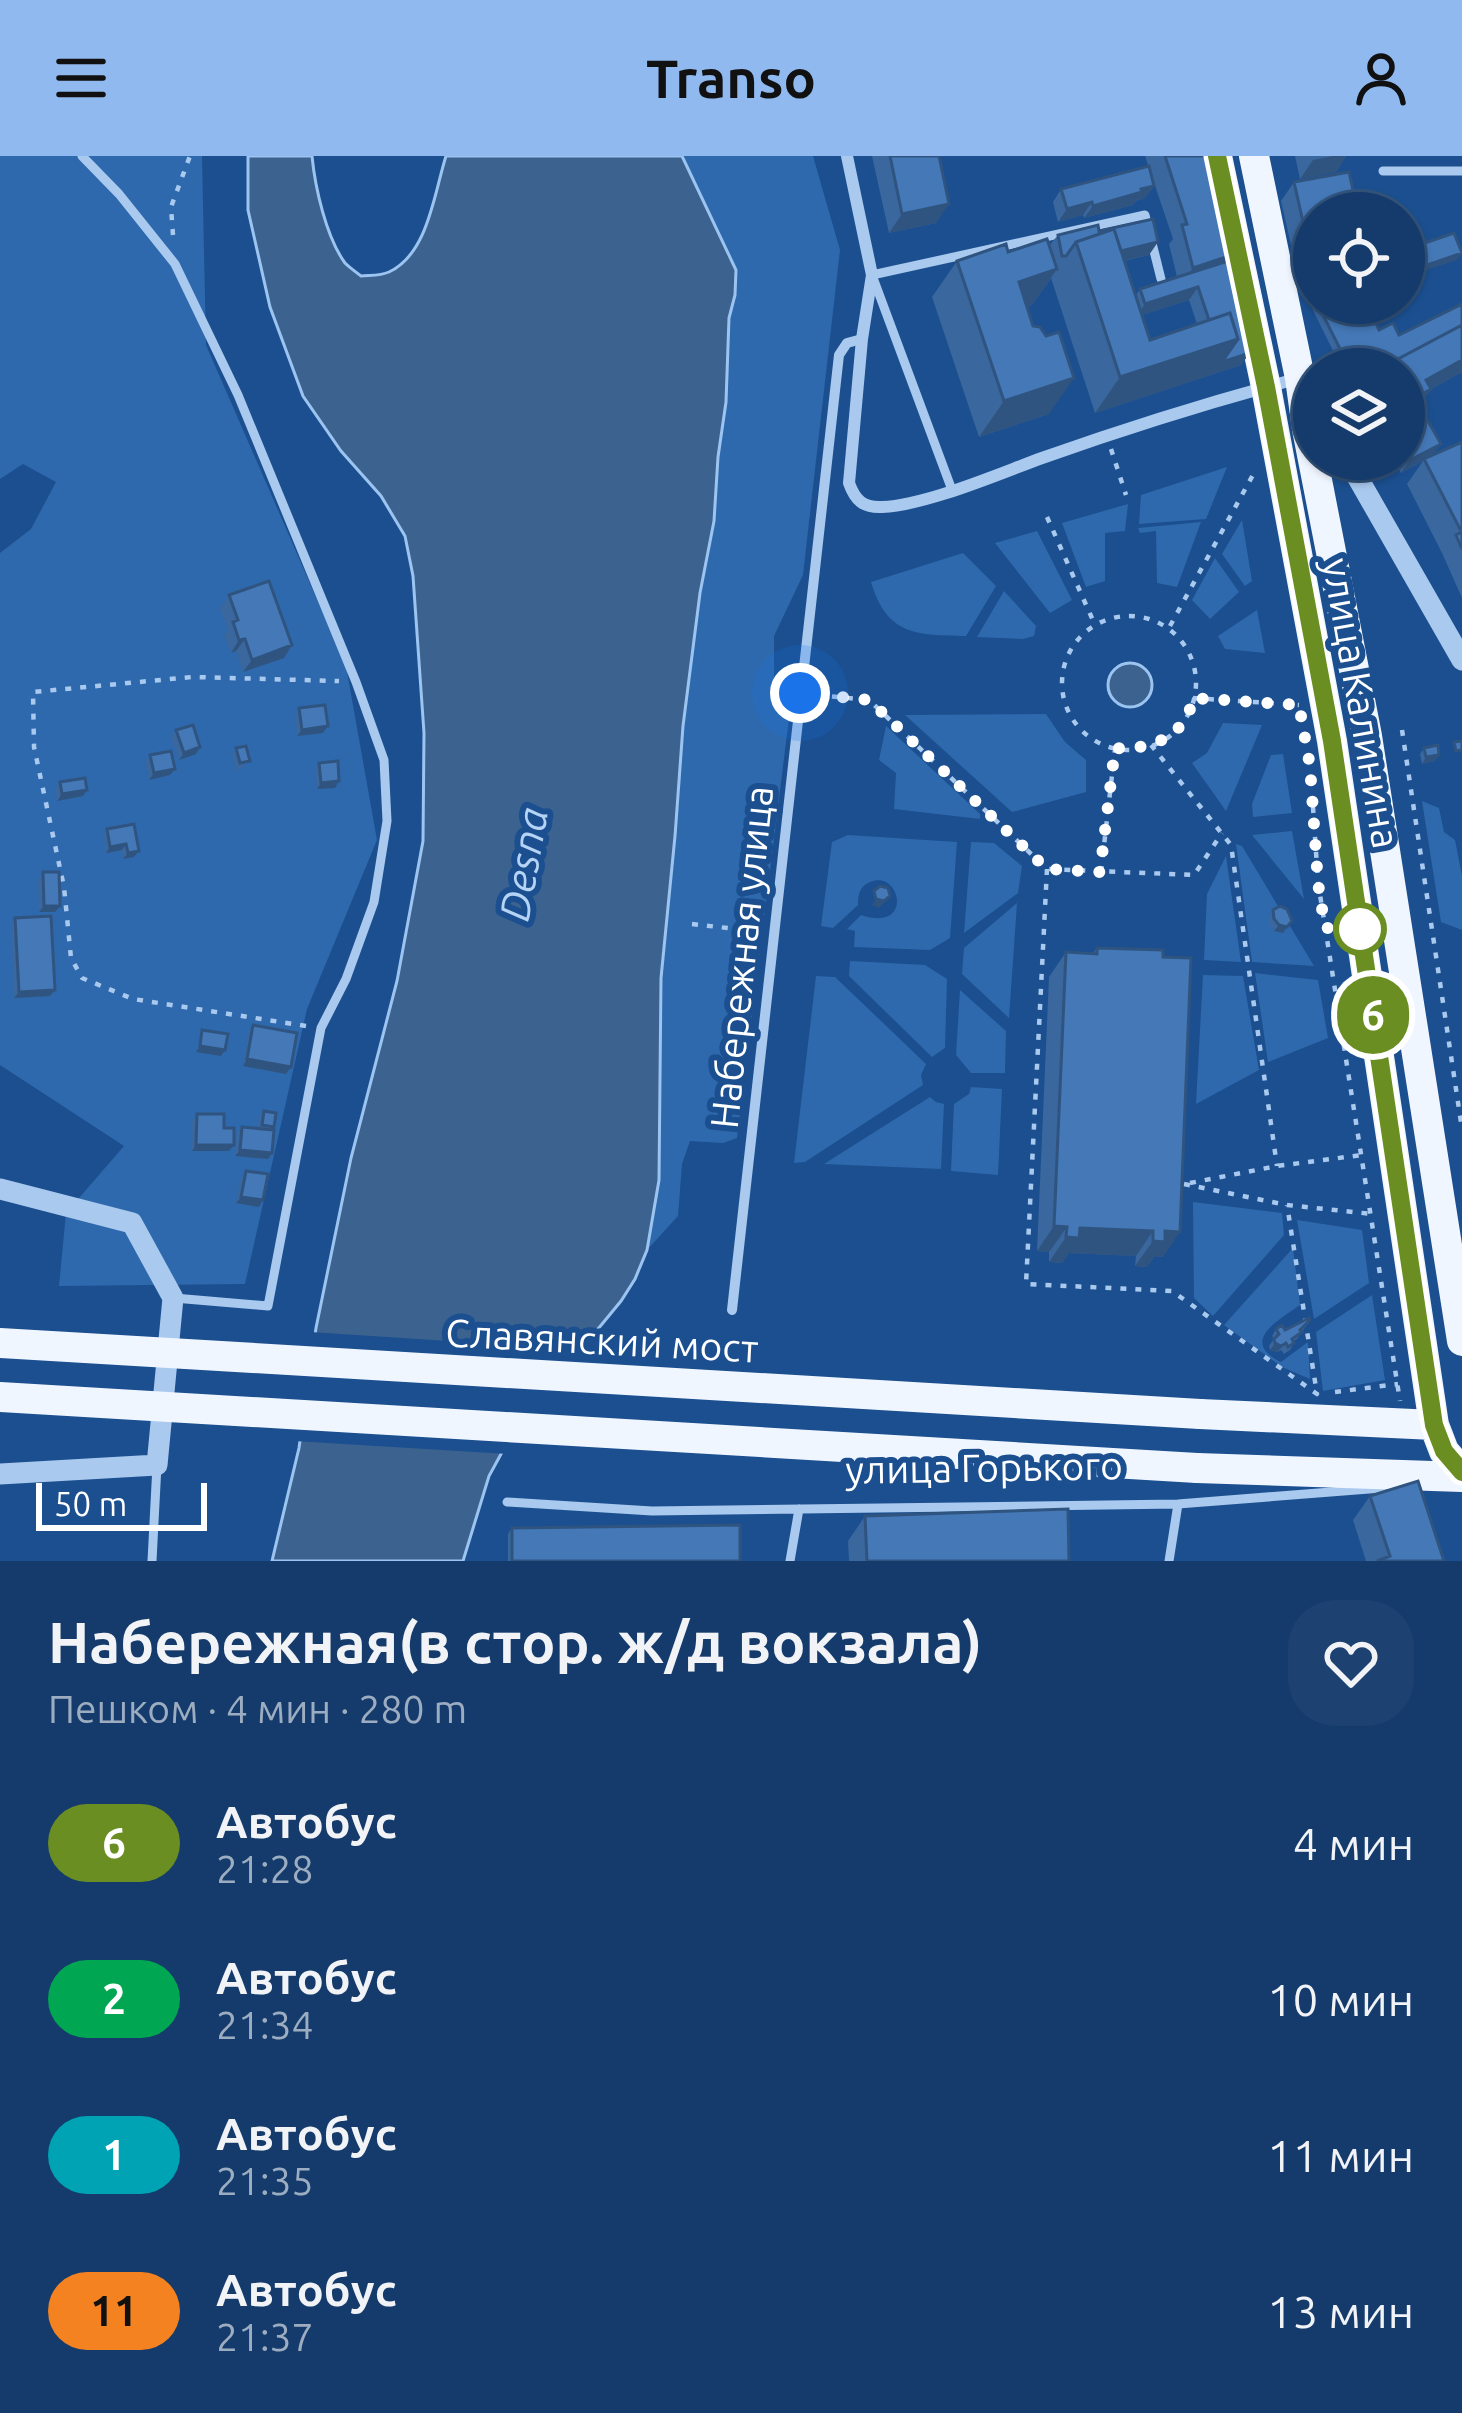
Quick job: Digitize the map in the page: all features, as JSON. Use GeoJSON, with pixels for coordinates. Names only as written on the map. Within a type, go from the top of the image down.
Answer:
{"type":"FeatureCollection","features":[{"type":"Feature","properties":{"kind":"main road","name":"улица Калинина"},"geometry":{"type":"LineString","coordinates":[[1217,156],[1266,387],[1338,777],[1434,1425],[1444,1451],[1462,1476]]}},
{"type":"Feature","properties":{"kind":"main road","name":"улица Калинина"},"geometry":{"type":"LineString","coordinates":[[1254,156],[1274,195],[1300,348]]}},
{"type":"Feature","properties":{"kind":"main road","name":"улица Калинина"},"geometry":{"type":"LineString","coordinates":[[1317,480],[1367,736],[1462,1341]]}},
{"type":"Feature","properties":{"kind":"main road","name":"Славянский мост"},"geometry":{"type":"LineString","coordinates":[[0,1343],[1434,1425]]}},
{"type":"Feature","properties":{"kind":"main road"},"geometry":{"type":"LineString","coordinates":[[0,1397],[1197,1468],[1462,1476]]}},
{"type":"Feature","properties":{"kind":"street","name":"Набережная улица"},"geometry":{"type":"LineString","coordinates":[[847,156],[872,275],[849,483],[854,497],[866,506],[885,507],[952,490]]}},
{"type":"Feature","properties":{"kind":"street","name":"Набережная улица"},"geometry":{"type":"LineString","coordinates":[[733,1310],[839,355],[847,343],[862,339]]}},
{"type":"Feature","properties":{"kind":"street"},"geometry":{"type":"LineString","coordinates":[[952,490],[1266,387],[1293,389]]}},
{"type":"Feature","properties":{"kind":"street"},"geometry":{"type":"LineString","coordinates":[[1358,480],[1462,660]]}},
{"type":"Feature","properties":{"kind":"street"},"geometry":{"type":"LineString","coordinates":[[0,1189],[131,1222],[173,1298],[158,1465],[0,1474]]}},
{"type":"Feature","properties":{"kind":"lane"},"geometry":{"type":"LineString","coordinates":[[82,156],[175,264],[238,394],[384,760],[387,821],[374,902],[346,979],[321,1028],[268,1306],[173,1298]]}},
{"type":"Feature","properties":{"kind":"lane"},"geometry":{"type":"LineString","coordinates":[[1383,171],[1462,171]]}},
{"type":"Feature","properties":{"kind":"lane"},"geometry":{"type":"LineString","coordinates":[[952,490],[872,275],[1145,215],[1161,279]]}},
{"type":"Feature","properties":{"kind":"lane"},"geometry":{"type":"LineString","coordinates":[[152,1561],[158,1465]]}},
{"type":"Feature","properties":{"kind":"lane","name":"улица Горького"},"geometry":{"type":"LineString","coordinates":[[507,1502],[652,1511],[1178,1504],[1345,1492],[1462,1476]]}},
{"type":"Feature","properties":{"kind":"lane"},"geometry":{"type":"LineString","coordinates":[[1169,1561],[1178,1504]]}},
{"type":"Feature","properties":{"kind":"lane"},"geometry":{"type":"LineString","coordinates":[[790,1561],[800,1509]]}},
{"type":"Feature","properties":{"kind":"path"},"geometry":{"type":"LineString","coordinates":[[175,264],[171,207],[190,156]]}},
{"type":"Feature","properties":{"kind":"path"},"geometry":{"type":"LineString","coordinates":[[1107,436],[1126,495]]}},
{"type":"Feature","properties":{"kind":"path"},"geometry":{"type":"LineString","coordinates":[[1170,627],[1257,468],[1261,490]]}},
{"type":"Feature","properties":{"kind":"path"},"geometry":{"type":"LineString","coordinates":[[1047,518],[1096,625]]}},
{"type":"Feature","properties":{"kind":"path"},"geometry":{"type":"LineString","coordinates":[[1121,616],[1144,617],[1170,627],[1187,648],[1196,676],[1192,706],[1180,727],[1162,742],[1139,749],[1115,748],[1093,739],[1076,723],[1064,698],[1062,679],[1068,656],[1096,625],[1121,616]]}},
{"type":"Feature","properties":{"kind":"path"},"geometry":{"type":"LineString","coordinates":[[321,1028],[133,999],[82,978],[70,958],[64,887],[34,747],[33,692],[192,677],[356,682]]}},
{"type":"Feature","properties":{"kind":"path"},"geometry":{"type":"LineString","coordinates":[[800,693],[869,700],[1047,869],[1194,875],[1222,833]]}},
{"type":"Feature","properties":{"kind":"path"},"geometry":{"type":"LineString","coordinates":[[1193,698],[1299,705]]}},
{"type":"Feature","properties":{"kind":"path"},"geometry":{"type":"LineString","coordinates":[[1402,730],[1462,1129]]}},
{"type":"Feature","properties":{"kind":"path"},"geometry":{"type":"LineString","coordinates":[[1151,746],[1231,844],[1277,1166]]}},
{"type":"Feature","properties":{"kind":"path"},"geometry":{"type":"LineString","coordinates":[[1100,872],[1115,748]]}},
{"type":"Feature","properties":{"kind":"path"},"geometry":{"type":"LineString","coordinates":[[1312,790],[1318,883],[1400,1401]]}},
{"type":"Feature","properties":{"kind":"path"},"geometry":{"type":"LineString","coordinates":[[1047,869],[1027,1284],[1172,1291],[1317,1394],[1398,1384]]}},
{"type":"Feature","properties":{"kind":"path"},"geometry":{"type":"LineString","coordinates":[[692,924],[736,929]]}},
{"type":"Feature","properties":{"kind":"path"},"geometry":{"type":"LineString","coordinates":[[1362,1155],[1184,1184],[1287,1205],[1372,1214]]}},
{"type":"Feature","properties":{"kind":"path"},"geometry":{"type":"LineString","coordinates":[[1287,1205],[1317,1394]]}},
{"type":"Feature","properties":{"kind":"shaded area"},"geometry":{"type":"Polygon","coordinates":[[[0,156],[202,156],[206,345],[346,666],[377,840],[307,1009],[245,1284],[59,1286],[66,1213],[124,1146],[0,1065],[0,553],[31,529],[56,482],[23,464],[0,479],[0,156]]]}},
{"type":"Feature","properties":{"kind":"shaded area"},"geometry":{"type":"Polygon","coordinates":[[[682,156],[813,156],[840,250],[803,575],[774,636],[774,681],[789,718],[737,1138],[723,1143],[690,1141],[682,1164],[678,1216],[647,1250],[659,1180],[661,978],[683,726],[714,521],[736,270],[682,156]]]}},
{"type":"Feature","properties":{"kind":"shaded area"},"geometry":{"type":"Polygon","coordinates":[[[1227,467],[1206,519],[1139,524],[1141,495],[1227,467]]]}},
{"type":"Feature","properties":{"kind":"shaded area"},"geometry":{"type":"Polygon","coordinates":[[[1128,504],[1125,531],[1105,533],[1105,581],[1086,587],[1062,523],[1128,504]]]}},
{"type":"Feature","properties":{"kind":"shaded area"},"geometry":{"type":"Polygon","coordinates":[[[1242,520],[1252,581],[1245,586],[1222,554],[1242,520]]]}},
{"type":"Feature","properties":{"kind":"shaded area"},"geometry":{"type":"Polygon","coordinates":[[[1201,522],[1177,587],[1157,583],[1156,531],[1140,533],[1138,528],[1201,522]]]}},
{"type":"Feature","properties":{"kind":"shaded area"},"geometry":{"type":"Polygon","coordinates":[[[1037,531],[1072,600],[1050,613],[995,543],[1037,531]]]}},
{"type":"Feature","properties":{"kind":"shaded area"},"geometry":{"type":"Polygon","coordinates":[[[963,553],[996,586],[966,636],[919,633],[895,623],[886,613],[871,582],[963,553]]]}},
{"type":"Feature","properties":{"kind":"shaded area"},"geometry":{"type":"Polygon","coordinates":[[[1215,558],[1239,592],[1210,619],[1192,600],[1215,558]]]}},
{"type":"Feature","properties":{"kind":"shaded area"},"geometry":{"type":"Polygon","coordinates":[[[1004,591],[1036,626],[1034,636],[977,637],[1004,591]]]}},
{"type":"Feature","properties":{"kind":"shaded area"},"geometry":{"type":"Polygon","coordinates":[[[1257,610],[1265,653],[1225,649],[1218,636],[1257,610]]]}},
{"type":"Feature","properties":{"kind":"shaded area"},"geometry":{"type":"Polygon","coordinates":[[[1046,714],[1065,742],[1086,760],[1086,792],[1012,812],[905,715],[1046,714]]]}},
{"type":"Feature","properties":{"kind":"shaded area"},"geometry":{"type":"Polygon","coordinates":[[[1223,723],[1262,725],[1226,811],[1192,763],[1207,753],[1223,723]]]}},
{"type":"Feature","properties":{"kind":"shaded area"},"geometry":{"type":"Polygon","coordinates":[[[886,726],[980,819],[894,809],[896,773],[879,760],[886,726]]]}},
{"type":"Feature","properties":{"kind":"shaded area"},"geometry":{"type":"Polygon","coordinates":[[[1283,754],[1292,813],[1253,817],[1252,804],[1271,755],[1283,754]]]}},
{"type":"Feature","properties":{"kind":"shaded area"},"geometry":{"type":"Polygon","coordinates":[[[1422,801],[1439,808],[1444,832],[1455,840],[1462,876],[1462,930],[1441,922],[1422,801]]]}},
{"type":"Feature","properties":{"kind":"shaded area"},"geometry":{"type":"Polygon","coordinates":[[[1292,831],[1304,899],[1252,835],[1292,831]]]}},
{"type":"Feature","properties":{"kind":"shaded area"},"geometry":{"type":"Polygon","coordinates":[[[848,835],[957,842],[950,938],[930,950],[854,947],[855,931],[847,929],[861,915],[878,918],[895,909],[895,891],[881,880],[864,886],[858,905],[833,928],[821,926],[832,842],[848,835]]]}},
{"type":"Feature","properties":{"kind":"shaded area"},"geometry":{"type":"Polygon","coordinates":[[[971,842],[994,843],[1022,866],[1018,893],[964,933],[971,842]]]}},
{"type":"Feature","properties":{"kind":"shaded area"},"geometry":{"type":"Polygon","coordinates":[[[1236,844],[1242,846],[1314,966],[1252,962],[1236,844]]]}},
{"type":"Feature","properties":{"kind":"shaded area"},"geometry":{"type":"Polygon","coordinates":[[[1226,856],[1241,962],[1204,960],[1207,894],[1226,856]]]}},
{"type":"Feature","properties":{"kind":"shaded area"},"geometry":{"type":"Polygon","coordinates":[[[1017,903],[1009,1018],[962,974],[964,948],[1017,903]]]}},
{"type":"Feature","properties":{"kind":"shaded area"},"geometry":{"type":"Polygon","coordinates":[[[850,961],[925,965],[947,979],[945,1048],[932,1057],[849,976],[850,961]]]}},
{"type":"Feature","properties":{"kind":"shaded area"},"geometry":{"type":"Polygon","coordinates":[[[1255,973],[1318,980],[1328,1038],[1268,1062],[1255,973]]]}},
{"type":"Feature","properties":{"kind":"shaded area"},"geometry":{"type":"Polygon","coordinates":[[[1203,975],[1243,976],[1259,1070],[1196,1104],[1203,975]]]}},
{"type":"Feature","properties":{"kind":"shaded area"},"geometry":{"type":"Polygon","coordinates":[[[816,976],[835,977],[926,1064],[923,1085],[805,1162],[794,1163],[816,976]]]}},
{"type":"Feature","properties":{"kind":"shaded area"},"geometry":{"type":"Polygon","coordinates":[[[960,990],[1006,1031],[1005,1073],[971,1073],[956,1055],[960,990]]]}},
{"type":"Feature","properties":{"kind":"shaded area"},"geometry":{"type":"Polygon","coordinates":[[[971,1087],[1002,1089],[998,1175],[951,1171],[954,1104],[971,1087]]]}},
{"type":"Feature","properties":{"kind":"shaded area"},"geometry":{"type":"Polygon","coordinates":[[[930,1097],[944,1104],[941,1169],[824,1164],[930,1097]]]}},
{"type":"Feature","properties":{"kind":"shaded area"},"geometry":{"type":"Polygon","coordinates":[[[1193,1202],[1282,1213],[1284,1235],[1213,1316],[1194,1298],[1193,1202]]]}},
{"type":"Feature","properties":{"kind":"shaded area"},"geometry":{"type":"Polygon","coordinates":[[[1297,1220],[1362,1230],[1369,1283],[1314,1319],[1297,1220]]]}},
{"type":"Feature","properties":{"kind":"shaded area"},"geometry":{"type":"Polygon","coordinates":[[[1293,1248],[1300,1305],[1266,1332],[1263,1346],[1281,1362],[1308,1342],[1310,1379],[1282,1367],[1224,1325],[1293,1248]]]}},
{"type":"Feature","properties":{"kind":"shaded area"},"geometry":{"type":"Polygon","coordinates":[[[1372,1295],[1385,1380],[1323,1391],[1316,1332],[1372,1295]]]}},
{"type":"Feature","properties":{"kind":"water","name":"Desna"},"geometry":{"type":"Polygon","coordinates":[[[248,156],[312,156],[332,240],[345,263],[361,276],[389,272],[413,252],[428,222],[446,156],[682,156],[736,270],[714,521],[683,726],[661,978],[659,1180],[647,1250],[621,1301],[513,1432],[489,1476],[463,1561],[272,1561],[299,1448],[316,1328],[351,1158],[397,981],[423,841],[424,733],[413,576],[405,536],[381,496],[341,451],[303,396],[270,307],[248,210],[248,156]]]}},
{"type":"Feature","properties":{"kind":"water"},"geometry":{"type":"Polygon","coordinates":[[[1130,663],[1146,669],[1152,685],[1146,701],[1130,707],[1114,701],[1108,685],[1114,669],[1130,663]]]}},
{"type":"Feature","properties":{"kind":"pier"},"geometry":{"type":"Polygon","coordinates":[[[310,1332],[588,1350],[518,1435],[508,1454],[294,1441],[310,1332]]]}},
{"type":"Feature","properties":{"kind":"building"},"geometry":{"type":"Polygon","coordinates":[[[890,156],[939,156],[949,204],[902,214],[890,156]]]}},
{"type":"Feature","properties":{"kind":"building"},"geometry":{"type":"Polygon","coordinates":[[[1165,156],[1208,156],[1235,254],[1193,268],[1182,225],[1187,224],[1165,156]]]}},
{"type":"Feature","properties":{"kind":"building"},"geometry":{"type":"Polygon","coordinates":[[[1149,166],[1154,186],[1093,206],[1092,202],[1067,209],[1061,189],[1149,166]]]}},
{"type":"Feature","properties":{"kind":"building"},"geometry":{"type":"Polygon","coordinates":[[[1349,172],[1353,192],[1296,192],[1294,182],[1349,172]]]}},
{"type":"Feature","properties":{"kind":"building"},"geometry":{"type":"Polygon","coordinates":[[[1153,219],[1158,242],[1121,251],[1114,229],[1076,242],[1062,256],[1058,235],[1153,219]]]}},
{"type":"Feature","properties":{"kind":"building"},"geometry":{"type":"Polygon","coordinates":[[[1114,229],[1150,340],[1230,313],[1238,339],[1120,377],[1076,242],[1114,229]]]}},
{"type":"Feature","properties":{"kind":"building"},"geometry":{"type":"Polygon","coordinates":[[[1454,233],[1462,253],[1425,266],[1425,243],[1454,233]]]}},
{"type":"Feature","properties":{"kind":"building"},"geometry":{"type":"Polygon","coordinates":[[[1047,239],[1057,269],[1019,282],[1033,326],[1046,336],[1059,332],[1074,378],[1004,401],[957,261],[1006,244],[1008,252],[1047,239]]]}},
{"type":"Feature","properties":{"kind":"building"},"geometry":{"type":"Polygon","coordinates":[[[1231,260],[1250,353],[1222,362],[1238,339],[1230,313],[1209,320],[1198,287],[1145,304],[1140,289],[1231,260]]]}},
{"type":"Feature","properties":{"kind":"building"},"geometry":{"type":"Polygon","coordinates":[[[1462,304],[1462,325],[1419,348],[1340,348],[1328,324],[1376,324],[1379,330],[1394,324],[1399,335],[1462,304]]]}},
{"type":"Feature","properties":{"kind":"building"},"geometry":{"type":"Polygon","coordinates":[[[1462,325],[1462,360],[1426,380],[1431,389],[1425,393],[1425,348],[1419,348],[1462,325]]]}},
{"type":"Feature","properties":{"kind":"building"},"geometry":{"type":"Polygon","coordinates":[[[1425,416],[1441,444],[1425,452],[1425,416]]]}},
{"type":"Feature","properties":{"kind":"building"},"geometry":{"type":"Polygon","coordinates":[[[1462,442],[1462,528],[1460,529],[1425,459],[1462,442]]]}},
{"type":"Feature","properties":{"kind":"building"},"geometry":{"type":"Polygon","coordinates":[[[269,581],[292,645],[252,660],[245,639],[239,640],[229,595],[269,581]]]}},
{"type":"Feature","properties":{"kind":"building"},"geometry":{"type":"Polygon","coordinates":[[[325,705],[328,726],[302,730],[299,708],[325,705]]]}},
{"type":"Feature","properties":{"kind":"building"},"geometry":{"type":"Polygon","coordinates":[[[193,725],[200,747],[184,753],[176,730],[193,725]]]}},
{"type":"Feature","properties":{"kind":"building"},"geometry":{"type":"Polygon","coordinates":[[[1438,745],[1439,755],[1426,757],[1424,748],[1438,745]]]}},
{"type":"Feature","properties":{"kind":"building"},"geometry":{"type":"Polygon","coordinates":[[[246,746],[250,761],[240,763],[236,748],[246,746]]]}},
{"type":"Feature","properties":{"kind":"building"},"geometry":{"type":"Polygon","coordinates":[[[171,751],[175,769],[154,773],[150,755],[171,751]]]}},
{"type":"Feature","properties":{"kind":"building"},"geometry":{"type":"Polygon","coordinates":[[[338,761],[339,781],[321,783],[319,763],[338,761]]]}},
{"type":"Feature","properties":{"kind":"building"},"geometry":{"type":"Polygon","coordinates":[[[85,778],[87,790],[62,794],[60,782],[85,778]]]}},
{"type":"Feature","properties":{"kind":"building"},"geometry":{"type":"Polygon","coordinates":[[[134,824],[139,851],[128,853],[126,844],[110,847],[107,829],[134,824]]]}},
{"type":"Feature","properties":{"kind":"building"},"geometry":{"type":"Polygon","coordinates":[[[43,872],[59,872],[60,906],[44,906],[43,872]]]}},
{"type":"Feature","properties":{"kind":"building"},"geometry":{"type":"Polygon","coordinates":[[[880,886],[888,888],[890,896],[884,901],[876,899],[874,891],[880,886]]]}},
{"type":"Feature","properties":{"kind":"building"},"geometry":{"type":"Polygon","coordinates":[[[1280,906],[1292,921],[1287,927],[1274,919],[1273,910],[1280,906]]]}},
{"type":"Feature","properties":{"kind":"building"},"geometry":{"type":"Polygon","coordinates":[[[51,916],[55,990],[19,992],[15,918],[51,916]]]}},
{"type":"Feature","properties":{"kind":"building"},"geometry":{"type":"Polygon","coordinates":[[[1097,948],[1163,950],[1163,957],[1191,958],[1180,1232],[1165,1231],[1165,1242],[1153,1241],[1153,1231],[1080,1228],[1079,1238],[1066,1237],[1067,1227],[1054,1226],[1066,952],[1097,954],[1097,948]]]}},
{"type":"Feature","properties":{"kind":"building"},"geometry":{"type":"Polygon","coordinates":[[[253,1025],[297,1033],[291,1067],[247,1059],[253,1025]]]}},
{"type":"Feature","properties":{"kind":"building"},"geometry":{"type":"Polygon","coordinates":[[[202,1030],[228,1034],[225,1050],[200,1046],[202,1030]]]}},
{"type":"Feature","properties":{"kind":"building"},"geometry":{"type":"Polygon","coordinates":[[[264,1111],[276,1113],[274,1127],[262,1125],[264,1111]]]}},
{"type":"Feature","properties":{"kind":"building"},"geometry":{"type":"Polygon","coordinates":[[[197,1114],[224,1114],[224,1128],[234,1128],[234,1145],[196,1145],[197,1114]]]}},
{"type":"Feature","properties":{"kind":"building"},"geometry":{"type":"Polygon","coordinates":[[[242,1127],[274,1130],[272,1153],[240,1150],[242,1127]]]}},
{"type":"Feature","properties":{"kind":"building"},"geometry":{"type":"Polygon","coordinates":[[[246,1171],[268,1174],[263,1200],[241,1197],[246,1171]]]}},
{"type":"Feature","properties":{"kind":"building"},"geometry":{"type":"Polygon","coordinates":[[[1309,1318],[1292,1339],[1294,1343],[1288,1347],[1275,1343],[1276,1329],[1282,1325],[1285,1330],[1309,1318]]]}},
{"type":"Feature","properties":{"kind":"building"},"geometry":{"type":"Polygon","coordinates":[[[1418,1481],[1444,1561],[1377,1561],[1390,1556],[1370,1496],[1418,1481]]]}},
{"type":"Feature","properties":{"kind":"building"},"geometry":{"type":"Polygon","coordinates":[[[1068,1509],[1069,1561],[867,1561],[865,1516],[1068,1509]]]}},
{"type":"Feature","properties":{"kind":"building"},"geometry":{"type":"Polygon","coordinates":[[[740,1525],[740,1561],[512,1561],[512,1528],[740,1525]]]}},
{"type":"Feature","properties":{"kind":"bus line","name":"6"},"geometry":{"type":"LineString","coordinates":[[1217,156],[1332,741],[1434,1425],[1444,1451],[1462,1472]]}},
{"type":"Feature","properties":{"kind":"route"},"geometry":{"type":"LineString","coordinates":[[800,693],[869,700],[1047,869],[1100,872],[1115,748],[1139,749],[1162,742],[1180,727],[1193,698],[1299,705],[1310,766],[1325,928],[1360,929]]}}]}
